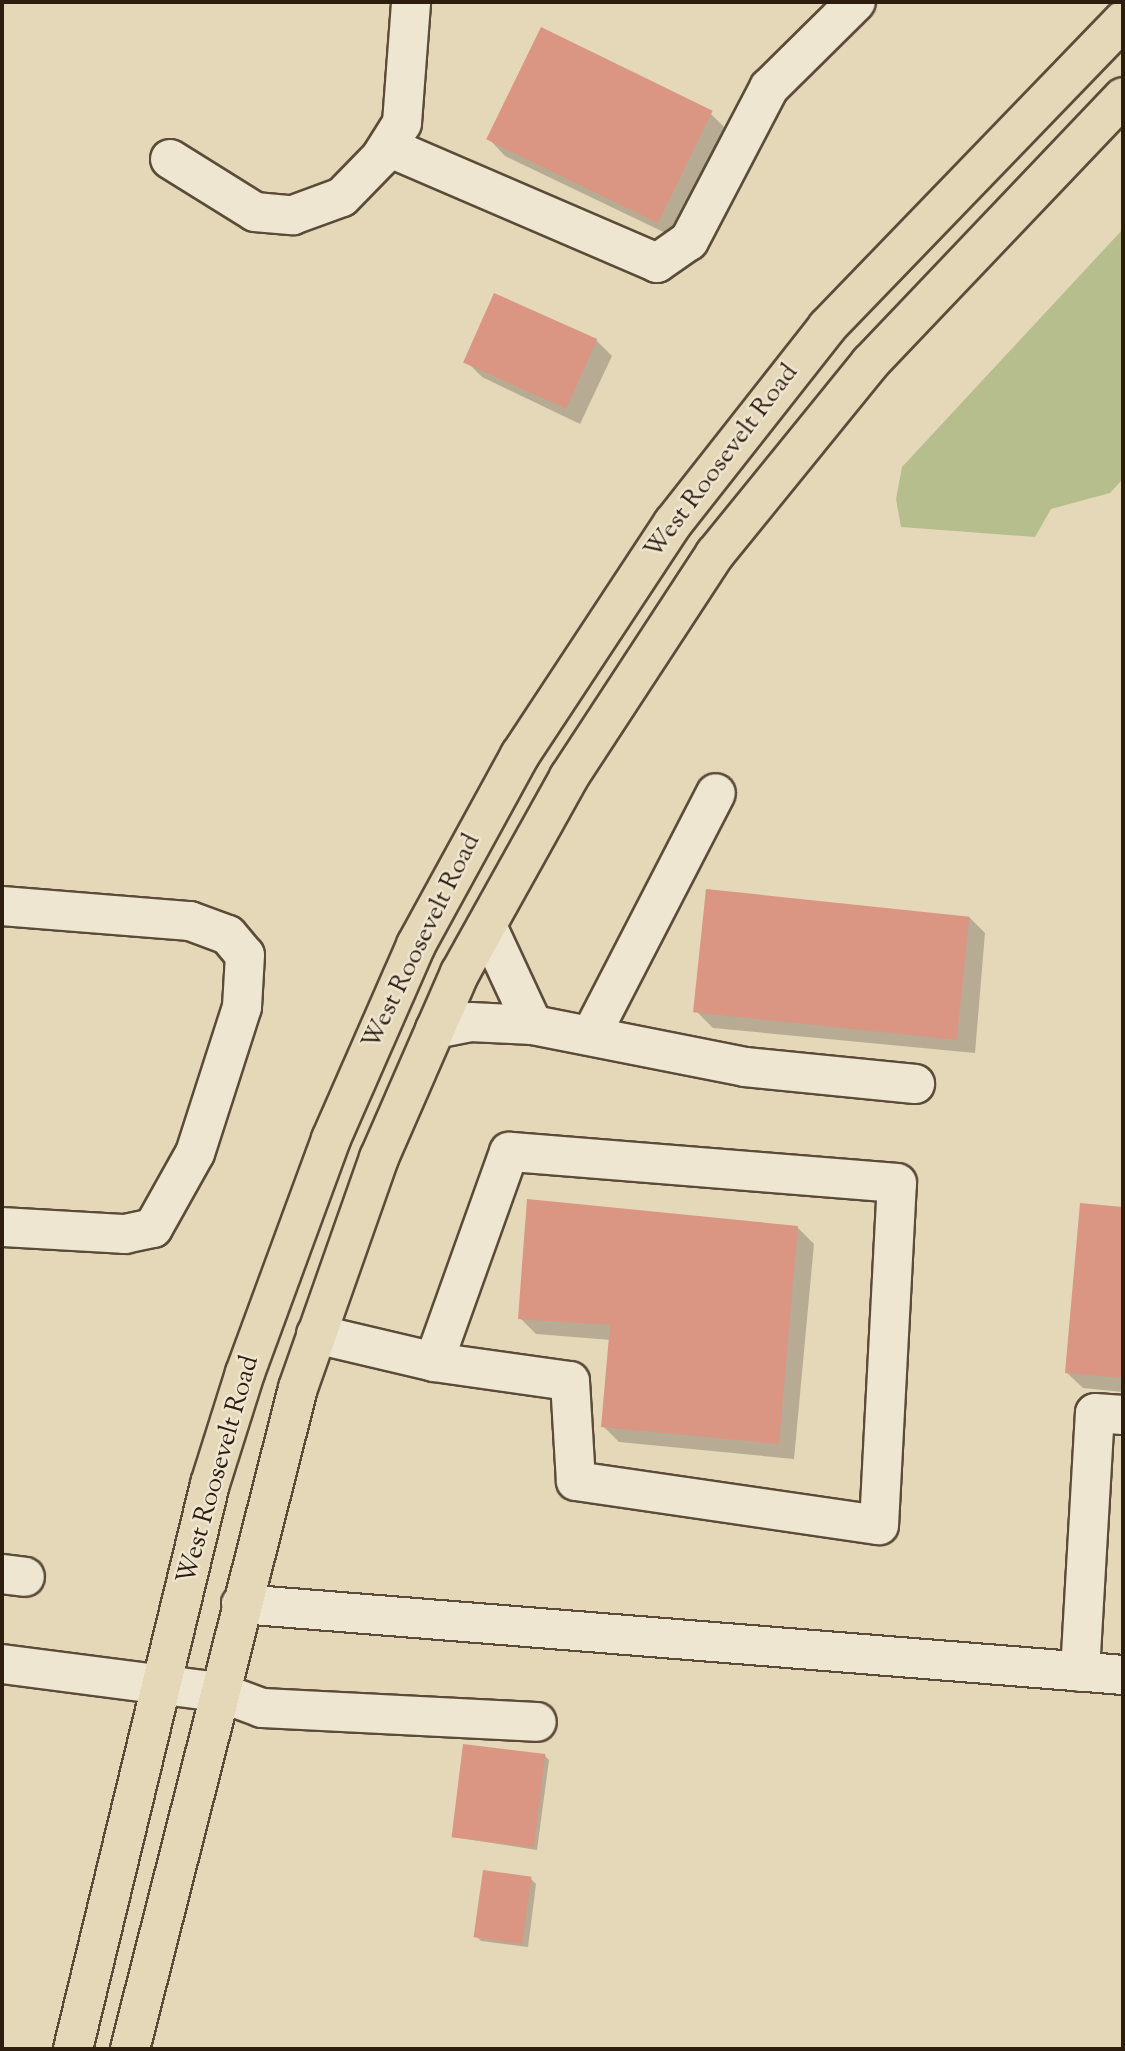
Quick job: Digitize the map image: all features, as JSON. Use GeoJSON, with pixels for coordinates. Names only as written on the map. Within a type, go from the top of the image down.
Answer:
{"type":"FeatureCollection","features":[{"type":"Feature","properties":{"kind":"main road","name":"West Roosevelt Road"},"geometry":{"type":"LineString","coordinates":[[73,2049],[210,1484],[279,1270],[381,1021],[520,755],[673,523],[827,327],[1123,20]]}},
{"type":"Feature","properties":{"kind":"main road","name":"West Roosevelt Road"},"geometry":{"type":"LineString","coordinates":[[130,2049],[241,1604],[316,1334],[435,1030],[487,926],[603,722],[715,554],[870,363],[1123,97]]}},
{"type":"Feature","properties":{"kind":"street"},"geometry":{"type":"LineString","coordinates":[[170,159],[255,212],[293,215],[342,197],[388,147],[402,123],[411,2]]}},
{"type":"Feature","properties":{"kind":"street"},"geometry":{"type":"LineString","coordinates":[[388,147],[657,263],[690,242],[769,88],[856,2]]}},
{"type":"Feature","properties":{"kind":"street"},"geometry":{"type":"LineString","coordinates":[[591,1035],[716,793]]}},
{"type":"Feature","properties":{"kind":"street"},"geometry":{"type":"LineString","coordinates":[[2,906],[190,921],[228,935],[245,955],[242,1007],[195,1153],[153,1228],[125,1234],[2,1227]]}},
{"type":"Feature","properties":{"kind":"street"},"geometry":{"type":"LineString","coordinates":[[487,926],[533,1025]]}},
{"type":"Feature","properties":{"kind":"street"},"geometry":{"type":"LineString","coordinates":[[435,1030],[470,1022],[533,1025],[746,1067],[915,1084]]}},
{"type":"Feature","properties":{"kind":"street"},"geometry":{"type":"LineString","coordinates":[[316,1334],[434,1362],[570,1381],[576,1481],[879,1525],[897,1182],[509,1152],[434,1362]]}},
{"type":"Feature","properties":{"kind":"street"},"geometry":{"type":"LineString","coordinates":[[1080,1672],[1096,1413],[1123,1415]]}},
{"type":"Feature","properties":{"kind":"street"},"geometry":{"type":"LineString","coordinates":[[241,1604],[1123,1675]]}},
{"type":"Feature","properties":{"kind":"street"},"geometry":{"type":"LineString","coordinates":[[2,1664],[219,1692],[262,1708],[537,1722]]}},
{"type":"Feature","properties":{"kind":"green space"},"geometry":{"type":"Polygon","coordinates":[[[1123,229],[1123,479],[1110,493],[1051,509],[1035,537],[901,527],[896,499],[902,467],[1123,229]]]}},
{"type":"Feature","properties":{"kind":"building"},"geometry":{"type":"Polygon","coordinates":[[[541,27],[713,111],[658,223],[486,139],[541,27]]]}},
{"type":"Feature","properties":{"kind":"building"},"geometry":{"type":"Polygon","coordinates":[[[494,293],[597,339],[566,408],[463,362],[494,293]]]}},
{"type":"Feature","properties":{"kind":"building"},"geometry":{"type":"Polygon","coordinates":[[[706,889],[970,917],[957,1040],[693,1012],[706,889]]]}},
{"type":"Feature","properties":{"kind":"building"},"geometry":{"type":"Polygon","coordinates":[[[527,1199],[798,1226],[779,1444],[601,1427],[610,1325],[518,1319],[527,1199]]]}},
{"type":"Feature","properties":{"kind":"building"},"geometry":{"type":"Polygon","coordinates":[[[1080,1203],[1123,1207],[1123,1378],[1065,1373],[1080,1203]]]}},
{"type":"Feature","properties":{"kind":"building"},"geometry":{"type":"Polygon","coordinates":[[[463,1744],[545,1754],[534,1847],[452,1837],[463,1744]]]}},
{"type":"Feature","properties":{"kind":"building"},"geometry":{"type":"Polygon","coordinates":[[[483,1870],[532,1877],[522,1944],[474,1937],[483,1870]]]}}]}
